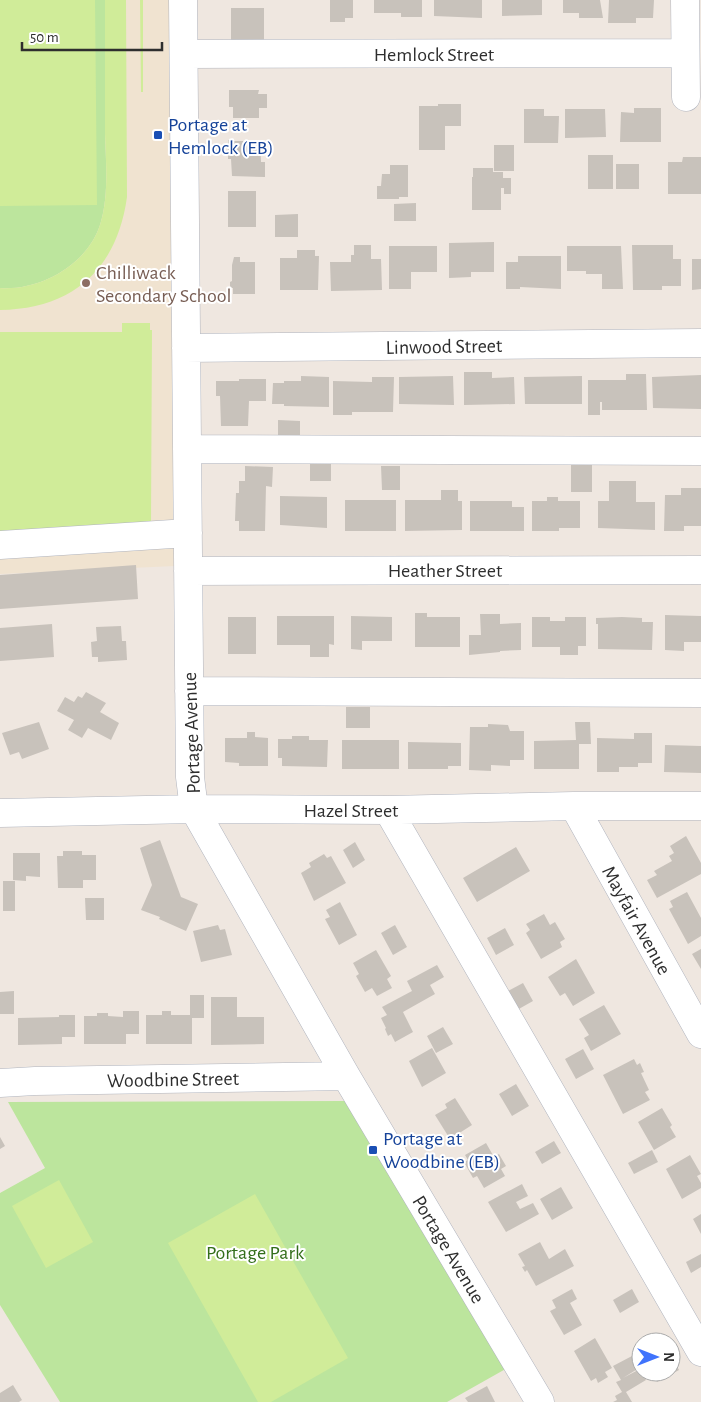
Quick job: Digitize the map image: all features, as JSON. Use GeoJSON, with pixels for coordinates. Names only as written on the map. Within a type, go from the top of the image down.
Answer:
{"type":"FeatureCollection","features":[{"type":"Feature","properties":{"kind":"street","name":"Portage Avenue"},"geometry":{"type":"LineString","coordinates":[[183,0],[190,777],[194,809],[346,1076],[540,1402]]}},
{"type":"Feature","properties":{"kind":"street"},"geometry":{"type":"LineString","coordinates":[[685,0],[686,97]]}},
{"type":"Feature","properties":{"kind":"street","name":"Hemlock Street"},"geometry":{"type":"LineString","coordinates":[[184,54],[685,53]]}},
{"type":"Feature","properties":{"kind":"street","name":"Linwood Street"},"geometry":{"type":"LineString","coordinates":[[186,348],[701,343]]}},
{"type":"Feature","properties":{"kind":"street"},"geometry":{"type":"LineString","coordinates":[[187,450],[701,451]]}},
{"type":"Feature","properties":{"kind":"street"},"geometry":{"type":"LineString","coordinates":[[0,545],[188,532]]}},
{"type":"Feature","properties":{"kind":"street","name":"Heather Street"},"geometry":{"type":"LineString","coordinates":[[188,571],[701,570]]}},
{"type":"Feature","properties":{"kind":"street"},"geometry":{"type":"LineString","coordinates":[[189,691],[701,693]]}},
{"type":"Feature","properties":{"kind":"street","name":"Hazel Street"},"geometry":{"type":"LineString","coordinates":[[0,813],[194,809],[388,810],[574,806],[701,806]]}},
{"type":"Feature","properties":{"kind":"street","name":"Mayfair Avenue"},"geometry":{"type":"LineString","coordinates":[[574,806],[701,1034]]}},
{"type":"Feature","properties":{"kind":"street"},"geometry":{"type":"LineString","coordinates":[[388,810],[701,1352]]}},
{"type":"Feature","properties":{"kind":"street","name":"Woodbine Street"},"geometry":{"type":"LineString","coordinates":[[0,1083],[346,1076]]}},
{"type":"Feature","properties":{"kind":"shaded area","name":"Chilliwack Secondary School"},"geometry":{"type":"Polygon","coordinates":[[[0,0],[171,0],[175,566],[0,574],[0,0]]]}},
{"type":"Feature","properties":{"kind":"green space"},"geometry":{"type":"Polygon","coordinates":[[[0,0],[105,0],[106,180],[105,203],[100,225],[94,239],[85,252],[60,273],[31,285],[15,288],[0,288],[0,0]]]}},
{"type":"Feature","properties":{"kind":"green space"},"geometry":{"type":"Polygon","coordinates":[[[0,0],[95,0],[97,205],[0,206],[0,0]]]}},
{"type":"Feature","properties":{"kind":"green space"},"geometry":{"type":"Polygon","coordinates":[[[105,0],[126,0],[127,197],[122,222],[113,245],[102,264],[87,280],[70,293],[49,302],[26,308],[0,310],[0,288],[31,285],[60,273],[85,252],[94,239],[100,225],[105,203],[106,180],[105,0]]]}},
{"type":"Feature","properties":{"kind":"green space"},"geometry":{"type":"Polygon","coordinates":[[[140,0],[143,0],[143,92],[141,92],[140,0]]]}},
{"type":"Feature","properties":{"kind":"green space"},"geometry":{"type":"Polygon","coordinates":[[[122,323],[150,323],[150,330],[152,330],[151,525],[0,534],[0,332],[122,332],[122,323]]]}},
{"type":"Feature","properties":{"kind":"green space","name":"Portage Park"},"geometry":{"type":"Polygon","coordinates":[[[346,1101],[511,1366],[447,1402],[60,1402],[0,1305],[0,1193],[45,1168],[8,1102],[346,1101]]]}},
{"type":"Feature","properties":{"kind":"green space"},"geometry":{"type":"Polygon","coordinates":[[[59,1180],[93,1242],[46,1268],[12,1206],[59,1180]]]}},
{"type":"Feature","properties":{"kind":"green space"},"geometry":{"type":"Polygon","coordinates":[[[255,1194],[348,1358],[271,1402],[258,1402],[168,1243],[255,1194]]]}},
{"type":"Feature","properties":{"kind":"building"},"geometry":{"type":"Polygon","coordinates":[[[330,0],[353,0],[353,18],[345,18],[345,22],[330,22],[330,0]]]}},
{"type":"Feature","properties":{"kind":"building"},"geometry":{"type":"Polygon","coordinates":[[[374,0],[422,0],[422,17],[401,17],[401,13],[374,13],[374,0]]]}},
{"type":"Feature","properties":{"kind":"building"},"geometry":{"type":"Polygon","coordinates":[[[434,0],[482,0],[482,18],[434,16],[434,0]]]}},
{"type":"Feature","properties":{"kind":"building"},"geometry":{"type":"Polygon","coordinates":[[[502,0],[542,0],[542,15],[502,16],[502,0]]]}},
{"type":"Feature","properties":{"kind":"building"},"geometry":{"type":"Polygon","coordinates":[[[563,0],[600,0],[603,18],[579,18],[579,13],[563,13],[563,0]]]}},
{"type":"Feature","properties":{"kind":"building"},"geometry":{"type":"Polygon","coordinates":[[[609,0],[654,0],[653,18],[636,18],[636,23],[608,23],[609,0]]]}},
{"type":"Feature","properties":{"kind":"building"},"geometry":{"type":"Polygon","coordinates":[[[231,8],[264,8],[264,41],[231,41],[231,8]]]}},
{"type":"Feature","properties":{"kind":"building"},"geometry":{"type":"Polygon","coordinates":[[[229,90],[259,90],[258,94],[267,94],[267,108],[259,108],[259,118],[233,118],[233,107],[229,107],[229,90]]]}},
{"type":"Feature","properties":{"kind":"building"},"geometry":{"type":"Polygon","coordinates":[[[438,104],[461,104],[461,126],[445,126],[445,150],[419,150],[419,106],[438,106],[438,104]]]}},
{"type":"Feature","properties":{"kind":"building"},"geometry":{"type":"Polygon","coordinates":[[[634,108],[661,108],[661,142],[620,142],[621,112],[634,113],[634,108]]]}},
{"type":"Feature","properties":{"kind":"building"},"geometry":{"type":"Polygon","coordinates":[[[524,109],[544,109],[544,116],[559,116],[558,143],[524,143],[524,109]]]}},
{"type":"Feature","properties":{"kind":"building"},"geometry":{"type":"Polygon","coordinates":[[[565,109],[605,109],[606,137],[565,138],[565,109]]]}},
{"type":"Feature","properties":{"kind":"building"},"geometry":{"type":"Polygon","coordinates":[[[228,140],[260,141],[261,162],[265,162],[265,177],[232,176],[231,159],[228,159],[228,140]]]}},
{"type":"Feature","properties":{"kind":"building"},"geometry":{"type":"Polygon","coordinates":[[[494,145],[514,145],[514,171],[494,171],[494,145]]]}},
{"type":"Feature","properties":{"kind":"building"},"geometry":{"type":"Polygon","coordinates":[[[588,155],[613,155],[613,189],[588,189],[588,155]]]}},
{"type":"Feature","properties":{"kind":"building"},"geometry":{"type":"Polygon","coordinates":[[[683,157],[701,157],[701,194],[668,194],[668,162],[682,162],[683,157]]]}},
{"type":"Feature","properties":{"kind":"building"},"geometry":{"type":"Polygon","coordinates":[[[616,164],[639,164],[639,189],[616,189],[616,164]]]}},
{"type":"Feature","properties":{"kind":"building"},"geometry":{"type":"Polygon","coordinates":[[[390,165],[408,165],[408,197],[377,199],[377,186],[381,186],[382,174],[390,174],[390,165]]]}},
{"type":"Feature","properties":{"kind":"building"},"geometry":{"type":"Polygon","coordinates":[[[473,168],[493,168],[493,172],[503,172],[503,178],[511,178],[511,194],[504,194],[504,188],[501,188],[501,210],[472,210],[473,168]]]}},
{"type":"Feature","properties":{"kind":"building"},"geometry":{"type":"Polygon","coordinates":[[[228,191],[256,191],[256,227],[228,227],[228,191]]]}},
{"type":"Feature","properties":{"kind":"building"},"geometry":{"type":"Polygon","coordinates":[[[416,203],[416,221],[394,221],[394,204],[416,203]]]}},
{"type":"Feature","properties":{"kind":"building"},"geometry":{"type":"Polygon","coordinates":[[[298,214],[298,237],[275,237],[275,215],[298,214]]]}},
{"type":"Feature","properties":{"kind":"building"},"geometry":{"type":"Polygon","coordinates":[[[494,242],[494,272],[471,272],[471,277],[449,278],[449,243],[494,242]]]}},
{"type":"Feature","properties":{"kind":"building"},"geometry":{"type":"Polygon","coordinates":[[[354,245],[371,245],[371,259],[381,259],[382,290],[331,291],[330,262],[351,262],[351,255],[354,255],[354,245]]]}},
{"type":"Feature","properties":{"kind":"building"},"geometry":{"type":"Polygon","coordinates":[[[632,245],[673,245],[673,259],[681,259],[681,286],[662,286],[662,290],[633,290],[632,245]]]}},
{"type":"Feature","properties":{"kind":"building"},"geometry":{"type":"Polygon","coordinates":[[[389,246],[437,246],[437,272],[411,272],[411,289],[389,289],[389,246]]]}},
{"type":"Feature","properties":{"kind":"building"},"geometry":{"type":"Polygon","coordinates":[[[567,246],[621,246],[623,289],[602,289],[602,274],[586,274],[586,271],[567,271],[567,246]]]}},
{"type":"Feature","properties":{"kind":"building"},"geometry":{"type":"Polygon","coordinates":[[[297,250],[315,250],[315,256],[319,256],[318,290],[280,290],[280,258],[297,258],[297,250]]]}},
{"type":"Feature","properties":{"kind":"building"},"geometry":{"type":"Polygon","coordinates":[[[518,256],[561,256],[561,289],[520,287],[520,289],[506,289],[506,262],[518,262],[518,256]]]}},
{"type":"Feature","properties":{"kind":"building"},"geometry":{"type":"Polygon","coordinates":[[[234,257],[240,257],[240,262],[255,262],[255,294],[233,294],[230,282],[232,281],[234,257]]]}},
{"type":"Feature","properties":{"kind":"building"},"geometry":{"type":"Polygon","coordinates":[[[692,259],[701,259],[701,289],[692,290],[692,259]]]}},
{"type":"Feature","properties":{"kind":"building"},"geometry":{"type":"Polygon","coordinates":[[[464,372],[492,372],[492,378],[514,377],[515,404],[464,405],[464,372]]]}},
{"type":"Feature","properties":{"kind":"building"},"geometry":{"type":"Polygon","coordinates":[[[626,374],[646,374],[647,410],[602,410],[602,402],[600,402],[600,415],[588,415],[588,380],[626,380],[626,374]]]}},
{"type":"Feature","properties":{"kind":"building"},"geometry":{"type":"Polygon","coordinates":[[[701,375],[701,409],[653,408],[652,377],[701,375]]]}},
{"type":"Feature","properties":{"kind":"building"},"geometry":{"type":"Polygon","coordinates":[[[301,376],[329,377],[329,407],[272,404],[273,383],[301,381],[301,376]]]}},
{"type":"Feature","properties":{"kind":"building"},"geometry":{"type":"Polygon","coordinates":[[[453,376],[454,405],[399,404],[399,377],[453,376]]]}},
{"type":"Feature","properties":{"kind":"building"},"geometry":{"type":"Polygon","coordinates":[[[582,376],[582,404],[525,404],[524,377],[582,376]]]}},
{"type":"Feature","properties":{"kind":"building"},"geometry":{"type":"Polygon","coordinates":[[[372,377],[394,377],[393,412],[352,412],[352,415],[333,415],[333,381],[372,382],[372,377]]]}},
{"type":"Feature","properties":{"kind":"building"},"geometry":{"type":"Polygon","coordinates":[[[239,379],[266,379],[266,401],[249,401],[248,426],[221,426],[220,396],[216,396],[216,381],[239,381],[239,379]]]}},
{"type":"Feature","properties":{"kind":"building"},"geometry":{"type":"Polygon","coordinates":[[[278,420],[300,421],[300,444],[278,444],[278,420]]]}},
{"type":"Feature","properties":{"kind":"building"},"geometry":{"type":"Polygon","coordinates":[[[571,463],[592,463],[592,492],[571,492],[571,463]]]}},
{"type":"Feature","properties":{"kind":"building"},"geometry":{"type":"Polygon","coordinates":[[[310,464],[331,464],[331,481],[310,481],[310,464]]]}},
{"type":"Feature","properties":{"kind":"building"},"geometry":{"type":"Polygon","coordinates":[[[245,466],[273,467],[272,487],[266,486],[265,531],[239,531],[239,521],[235,521],[236,493],[239,493],[239,481],[245,481],[245,466]]]}},
{"type":"Feature","properties":{"kind":"building"},"geometry":{"type":"Polygon","coordinates":[[[381,466],[400,466],[400,490],[382,490],[381,466]]]}},
{"type":"Feature","properties":{"kind":"building"},"geometry":{"type":"Polygon","coordinates":[[[609,481],[636,481],[636,502],[655,502],[655,530],[598,528],[598,501],[609,501],[609,481]]]}},
{"type":"Feature","properties":{"kind":"building"},"geometry":{"type":"Polygon","coordinates":[[[681,488],[701,488],[701,526],[684,526],[684,531],[664,531],[665,495],[681,495],[681,488]]]}},
{"type":"Feature","properties":{"kind":"building"},"geometry":{"type":"Polygon","coordinates":[[[441,490],[458,490],[458,501],[462,501],[462,530],[405,531],[405,500],[441,500],[441,490]]]}},
{"type":"Feature","properties":{"kind":"building"},"geometry":{"type":"Polygon","coordinates":[[[280,496],[327,497],[327,528],[280,525],[280,496]]]}},
{"type":"Feature","properties":{"kind":"building"},"geometry":{"type":"Polygon","coordinates":[[[547,497],[558,497],[558,501],[580,501],[580,528],[559,528],[559,531],[532,531],[532,501],[547,501],[547,497]]]}},
{"type":"Feature","properties":{"kind":"building"},"geometry":{"type":"Polygon","coordinates":[[[345,500],[396,500],[396,531],[345,531],[345,500]]]}},
{"type":"Feature","properties":{"kind":"building"},"geometry":{"type":"Polygon","coordinates":[[[470,501],[512,501],[512,507],[524,507],[524,531],[470,531],[470,501]]]}},
{"type":"Feature","properties":{"kind":"building"},"geometry":{"type":"Polygon","coordinates":[[[136,565],[138,599],[0,609],[0,575],[136,565]]]}},
{"type":"Feature","properties":{"kind":"building"},"geometry":{"type":"Polygon","coordinates":[[[415,613],[427,613],[427,617],[460,617],[460,647],[415,647],[415,613]]]}},
{"type":"Feature","properties":{"kind":"building"},"geometry":{"type":"Polygon","coordinates":[[[480,614],[500,614],[500,624],[521,623],[521,650],[469,655],[469,635],[481,635],[480,614]]]}},
{"type":"Feature","properties":{"kind":"building"},"geometry":{"type":"Polygon","coordinates":[[[665,615],[701,616],[701,642],[684,642],[684,651],[665,650],[665,615]]]}},
{"type":"Feature","properties":{"kind":"building"},"geometry":{"type":"Polygon","coordinates":[[[277,616],[334,616],[334,645],[329,644],[329,657],[310,657],[310,645],[277,645],[277,616]]]}},
{"type":"Feature","properties":{"kind":"building"},"geometry":{"type":"Polygon","coordinates":[[[351,616],[392,617],[392,641],[362,641],[362,650],[351,649],[351,616]]]}},
{"type":"Feature","properties":{"kind":"building"},"geometry":{"type":"Polygon","coordinates":[[[228,617],[256,617],[256,654],[228,654],[228,617]]]}},
{"type":"Feature","properties":{"kind":"building"},"geometry":{"type":"Polygon","coordinates":[[[532,617],[550,617],[550,621],[565,621],[565,617],[586,617],[586,646],[578,646],[578,655],[560,655],[560,647],[532,647],[532,617]]]}},
{"type":"Feature","properties":{"kind":"building"},"geometry":{"type":"Polygon","coordinates":[[[596,618],[642,618],[642,622],[653,622],[652,650],[598,649],[598,624],[596,624],[596,618]]]}},
{"type":"Feature","properties":{"kind":"building"},"geometry":{"type":"Polygon","coordinates":[[[52,624],[54,657],[0,661],[0,628],[52,624]]]}},
{"type":"Feature","properties":{"kind":"building"},"geometry":{"type":"Polygon","coordinates":[[[121,626],[122,641],[126,641],[127,660],[98,662],[98,657],[92,657],[91,642],[97,641],[96,627],[121,626]]]}},
{"type":"Feature","properties":{"kind":"building"},"geometry":{"type":"Polygon","coordinates":[[[86,692],[106,703],[100,712],[119,723],[111,740],[88,728],[82,738],[68,730],[74,720],[57,711],[65,697],[74,702],[78,696],[82,698],[86,692]]]}},
{"type":"Feature","properties":{"kind":"building"},"geometry":{"type":"Polygon","coordinates":[[[346,707],[370,707],[370,728],[346,728],[346,707]]]}},
{"type":"Feature","properties":{"kind":"building"},"geometry":{"type":"Polygon","coordinates":[[[39,722],[49,749],[22,759],[19,752],[10,755],[2,733],[39,722]]]}},
{"type":"Feature","properties":{"kind":"building"},"geometry":{"type":"Polygon","coordinates":[[[575,722],[590,722],[591,744],[579,744],[579,769],[534,769],[534,741],[576,740],[575,722]]]}},
{"type":"Feature","properties":{"kind":"building"},"geometry":{"type":"Polygon","coordinates":[[[488,724],[508,725],[510,731],[524,731],[524,760],[510,760],[510,766],[491,765],[491,771],[469,770],[470,727],[488,727],[488,724]]]}},
{"type":"Feature","properties":{"kind":"building"},"geometry":{"type":"Polygon","coordinates":[[[247,732],[255,732],[255,737],[268,738],[268,766],[239,766],[239,763],[225,762],[225,738],[247,738],[247,732]]]}},
{"type":"Feature","properties":{"kind":"building"},"geometry":{"type":"Polygon","coordinates":[[[634,733],[652,733],[652,763],[638,763],[638,767],[619,767],[619,772],[597,772],[597,738],[634,739],[634,733]]]}},
{"type":"Feature","properties":{"kind":"building"},"geometry":{"type":"Polygon","coordinates":[[[292,736],[309,736],[309,740],[328,740],[327,767],[282,766],[282,758],[278,758],[278,739],[292,739],[292,736]]]}},
{"type":"Feature","properties":{"kind":"building"},"geometry":{"type":"Polygon","coordinates":[[[342,740],[399,740],[399,769],[342,769],[342,740]]]}},
{"type":"Feature","properties":{"kind":"building"},"geometry":{"type":"Polygon","coordinates":[[[408,742],[461,743],[461,766],[448,766],[448,769],[408,769],[408,742]]]}},
{"type":"Feature","properties":{"kind":"building"},"geometry":{"type":"Polygon","coordinates":[[[665,745],[701,746],[701,773],[664,772],[665,745]]]}},
{"type":"Feature","properties":{"kind":"building"},"geometry":{"type":"Polygon","coordinates":[[[686,836],[701,863],[701,874],[657,898],[647,880],[657,875],[654,871],[672,861],[669,856],[674,853],[670,846],[686,836]]]}},
{"type":"Feature","properties":{"kind":"building"},"geometry":{"type":"Polygon","coordinates":[[[160,840],[181,897],[198,904],[186,931],[159,919],[160,917],[141,910],[152,885],[140,848],[160,840]]]}},
{"type":"Feature","properties":{"kind":"building"},"geometry":{"type":"Polygon","coordinates":[[[355,842],[365,860],[353,868],[343,850],[355,842]]]}},
{"type":"Feature","properties":{"kind":"building"},"geometry":{"type":"Polygon","coordinates":[[[516,847],[530,871],[477,902],[463,878],[516,847]]]}},
{"type":"Feature","properties":{"kind":"building"},"geometry":{"type":"Polygon","coordinates":[[[63,851],[82,851],[82,855],[96,855],[96,880],[83,880],[83,888],[58,888],[57,856],[63,856],[63,851]]]}},
{"type":"Feature","properties":{"kind":"building"},"geometry":{"type":"Polygon","coordinates":[[[13,853],[40,853],[40,877],[26,876],[26,881],[13,880],[13,853]]]}},
{"type":"Feature","properties":{"kind":"building"},"geometry":{"type":"Polygon","coordinates":[[[324,854],[327,858],[331,856],[346,883],[314,901],[301,873],[311,867],[309,863],[324,854]]]}},
{"type":"Feature","properties":{"kind":"building"},"geometry":{"type":"Polygon","coordinates":[[[3,881],[15,881],[15,911],[3,911],[3,881]]]}},
{"type":"Feature","properties":{"kind":"building"},"geometry":{"type":"Polygon","coordinates":[[[687,892],[701,918],[701,936],[688,944],[669,909],[673,907],[670,901],[687,892]]]}},
{"type":"Feature","properties":{"kind":"building"},"geometry":{"type":"Polygon","coordinates":[[[85,898],[104,898],[104,920],[86,920],[85,898]]]}},
{"type":"Feature","properties":{"kind":"building"},"geometry":{"type":"Polygon","coordinates":[[[340,902],[357,935],[339,945],[325,919],[330,917],[326,910],[340,902]]]}},
{"type":"Feature","properties":{"kind":"building"},"geometry":{"type":"Polygon","coordinates":[[[544,914],[550,925],[555,922],[565,939],[560,942],[562,947],[541,959],[526,933],[530,930],[526,924],[544,914]]]}},
{"type":"Feature","properties":{"kind":"building"},"geometry":{"type":"Polygon","coordinates":[[[218,925],[220,930],[225,929],[232,955],[201,962],[193,931],[218,925]]]}},
{"type":"Feature","properties":{"kind":"building"},"geometry":{"type":"Polygon","coordinates":[[[395,925],[407,947],[393,955],[381,933],[395,925]]]}},
{"type":"Feature","properties":{"kind":"building"},"geometry":{"type":"Polygon","coordinates":[[[505,928],[514,945],[496,955],[487,938],[505,928]]]}},
{"type":"Feature","properties":{"kind":"building"},"geometry":{"type":"Polygon","coordinates":[[[701,949],[701,969],[692,954],[701,949]]]}},
{"type":"Feature","properties":{"kind":"building"},"geometry":{"type":"Polygon","coordinates":[[[376,950],[391,976],[387,979],[392,988],[377,996],[372,988],[365,992],[356,976],[359,974],[353,963],[376,950]]]}},
{"type":"Feature","properties":{"kind":"building"},"geometry":{"type":"Polygon","coordinates":[[[576,959],[595,993],[573,1006],[565,993],[560,996],[548,977],[576,959]]]}},
{"type":"Feature","properties":{"kind":"building"},"geometry":{"type":"Polygon","coordinates":[[[437,965],[444,977],[430,985],[435,994],[403,1012],[413,1032],[395,1042],[391,1034],[388,1036],[385,1029],[381,1018],[387,1015],[382,1007],[412,991],[407,981],[437,965]]]}},
{"type":"Feature","properties":{"kind":"building"},"geometry":{"type":"Polygon","coordinates":[[[523,983],[533,1001],[517,1010],[506,992],[523,983]]]}},
{"type":"Feature","properties":{"kind":"building"},"geometry":{"type":"Polygon","coordinates":[[[14,991],[14,1014],[0,1014],[0,992],[14,991]]]}},
{"type":"Feature","properties":{"kind":"building"},"geometry":{"type":"Polygon","coordinates":[[[190,995],[204,995],[204,1018],[192,1018],[192,1044],[146,1044],[146,1015],[162,1015],[162,1011],[171,1011],[171,1015],[190,1015],[190,995]]]}},
{"type":"Feature","properties":{"kind":"building"},"geometry":{"type":"Polygon","coordinates":[[[211,997],[237,997],[237,1017],[264,1017],[264,1044],[211,1045],[211,997]]]}},
{"type":"Feature","properties":{"kind":"building"},"geometry":{"type":"Polygon","coordinates":[[[604,1005],[621,1034],[591,1051],[584,1038],[589,1035],[579,1019],[604,1005]]]}},
{"type":"Feature","properties":{"kind":"building"},"geometry":{"type":"Polygon","coordinates":[[[123,1011],[139,1011],[139,1034],[126,1034],[126,1044],[84,1044],[84,1016],[97,1016],[97,1013],[108,1013],[108,1016],[123,1017],[123,1011]]]}},
{"type":"Feature","properties":{"kind":"building"},"geometry":{"type":"Polygon","coordinates":[[[59,1015],[75,1015],[75,1037],[62,1037],[62,1044],[18,1045],[18,1018],[59,1017],[59,1015]]]}},
{"type":"Feature","properties":{"kind":"building"},"geometry":{"type":"Polygon","coordinates":[[[443,1027],[453,1044],[436,1053],[427,1036],[443,1027]]]}},
{"type":"Feature","properties":{"kind":"building"},"geometry":{"type":"Polygon","coordinates":[[[432,1048],[446,1073],[422,1087],[409,1061],[432,1048]]]}},
{"type":"Feature","properties":{"kind":"building"},"geometry":{"type":"Polygon","coordinates":[[[583,1049],[594,1069],[576,1079],[565,1059],[583,1049]]]}},
{"type":"Feature","properties":{"kind":"building"},"geometry":{"type":"Polygon","coordinates":[[[634,1059],[637,1065],[640,1063],[644,1072],[641,1073],[649,1090],[645,1092],[650,1100],[623,1114],[603,1075],[634,1059]]]}},
{"type":"Feature","properties":{"kind":"building"},"geometry":{"type":"Polygon","coordinates":[[[516,1084],[529,1106],[512,1116],[499,1094],[516,1084]]]}},
{"type":"Feature","properties":{"kind":"building"},"geometry":{"type":"Polygon","coordinates":[[[455,1098],[472,1125],[450,1139],[435,1115],[447,1108],[445,1104],[455,1098]]]}},
{"type":"Feature","properties":{"kind":"building"},"geometry":{"type":"Polygon","coordinates":[[[662,1108],[672,1125],[670,1127],[676,1137],[654,1150],[638,1122],[662,1108]]]}},
{"type":"Feature","properties":{"kind":"building"},"geometry":{"type":"Polygon","coordinates":[[[0,1137],[5,1146],[0,1149],[0,1137]]]}},
{"type":"Feature","properties":{"kind":"building"},"geometry":{"type":"Polygon","coordinates":[[[554,1141],[561,1153],[542,1164],[535,1152],[554,1141]]]}},
{"type":"Feature","properties":{"kind":"building"},"geometry":{"type":"Polygon","coordinates":[[[486,1143],[494,1157],[499,1154],[506,1166],[501,1169],[505,1176],[484,1188],[477,1176],[473,1178],[464,1162],[468,1160],[465,1155],[486,1143]]]}},
{"type":"Feature","properties":{"kind":"building"},"geometry":{"type":"Polygon","coordinates":[[[652,1150],[658,1162],[634,1174],[628,1163],[652,1150]]]}},
{"type":"Feature","properties":{"kind":"building"},"geometry":{"type":"Polygon","coordinates":[[[690,1155],[701,1174],[697,1176],[701,1183],[701,1188],[682,1199],[666,1169],[690,1155]]]}},
{"type":"Feature","properties":{"kind":"building"},"geometry":{"type":"Polygon","coordinates":[[[522,1184],[528,1196],[516,1202],[520,1209],[533,1203],[539,1214],[506,1232],[488,1202],[522,1184]]]}},
{"type":"Feature","properties":{"kind":"building"},"geometry":{"type":"Polygon","coordinates":[[[561,1187],[573,1208],[552,1220],[540,1199],[561,1187]]]}},
{"type":"Feature","properties":{"kind":"building"},"geometry":{"type":"Polygon","coordinates":[[[701,1214],[701,1234],[693,1219],[701,1214]]]}},
{"type":"Feature","properties":{"kind":"building"},"geometry":{"type":"Polygon","coordinates":[[[540,1242],[549,1259],[565,1249],[574,1266],[536,1286],[527,1270],[525,1272],[522,1267],[525,1266],[518,1254],[540,1242]]]}},
{"type":"Feature","properties":{"kind":"building"},"geometry":{"type":"Polygon","coordinates":[[[701,1254],[701,1267],[691,1273],[686,1262],[701,1254]]]}},
{"type":"Feature","properties":{"kind":"building"},"geometry":{"type":"Polygon","coordinates":[[[572,1289],[577,1299],[570,1303],[582,1325],[564,1335],[550,1311],[556,1308],[552,1300],[572,1289]]]}},
{"type":"Feature","properties":{"kind":"building"},"geometry":{"type":"Polygon","coordinates":[[[632,1289],[639,1302],[620,1313],[613,1300],[632,1289]]]}},
{"type":"Feature","properties":{"kind":"building"},"geometry":{"type":"Polygon","coordinates":[[[595,1338],[612,1368],[605,1372],[608,1377],[598,1383],[596,1378],[591,1381],[574,1351],[595,1338]]]}},
{"type":"Feature","properties":{"kind":"building"},"geometry":{"type":"Polygon","coordinates":[[[631,1357],[631,1373],[623,1378],[631,1374],[631,1382],[643,1382],[626,1392],[632,1402],[613,1402],[617,1400],[615,1396],[622,1392],[616,1382],[621,1380],[613,1366],[631,1357]]]}},
{"type":"Feature","properties":{"kind":"building"},"geometry":{"type":"Polygon","coordinates":[[[13,1385],[22,1400],[19,1402],[0,1402],[0,1393],[13,1385]]]}},
{"type":"Feature","properties":{"kind":"building"},"geometry":{"type":"Polygon","coordinates":[[[487,1386],[495,1402],[468,1402],[465,1398],[487,1386]]]}},
{"type":"Feature","properties":{"kind":"place","name":"Portage at Hemlock (EB)"},"geometry":{"type":"Point","coordinates":[158,135]}},
{"type":"Feature","properties":{"kind":"place","name":"Chilliwack Secondary School"},"geometry":{"type":"Point","coordinates":[86,283]}},
{"type":"Feature","properties":{"kind":"place","name":"Portage at Woodbine (EB)"},"geometry":{"type":"Point","coordinates":[373,1150]}}]}
